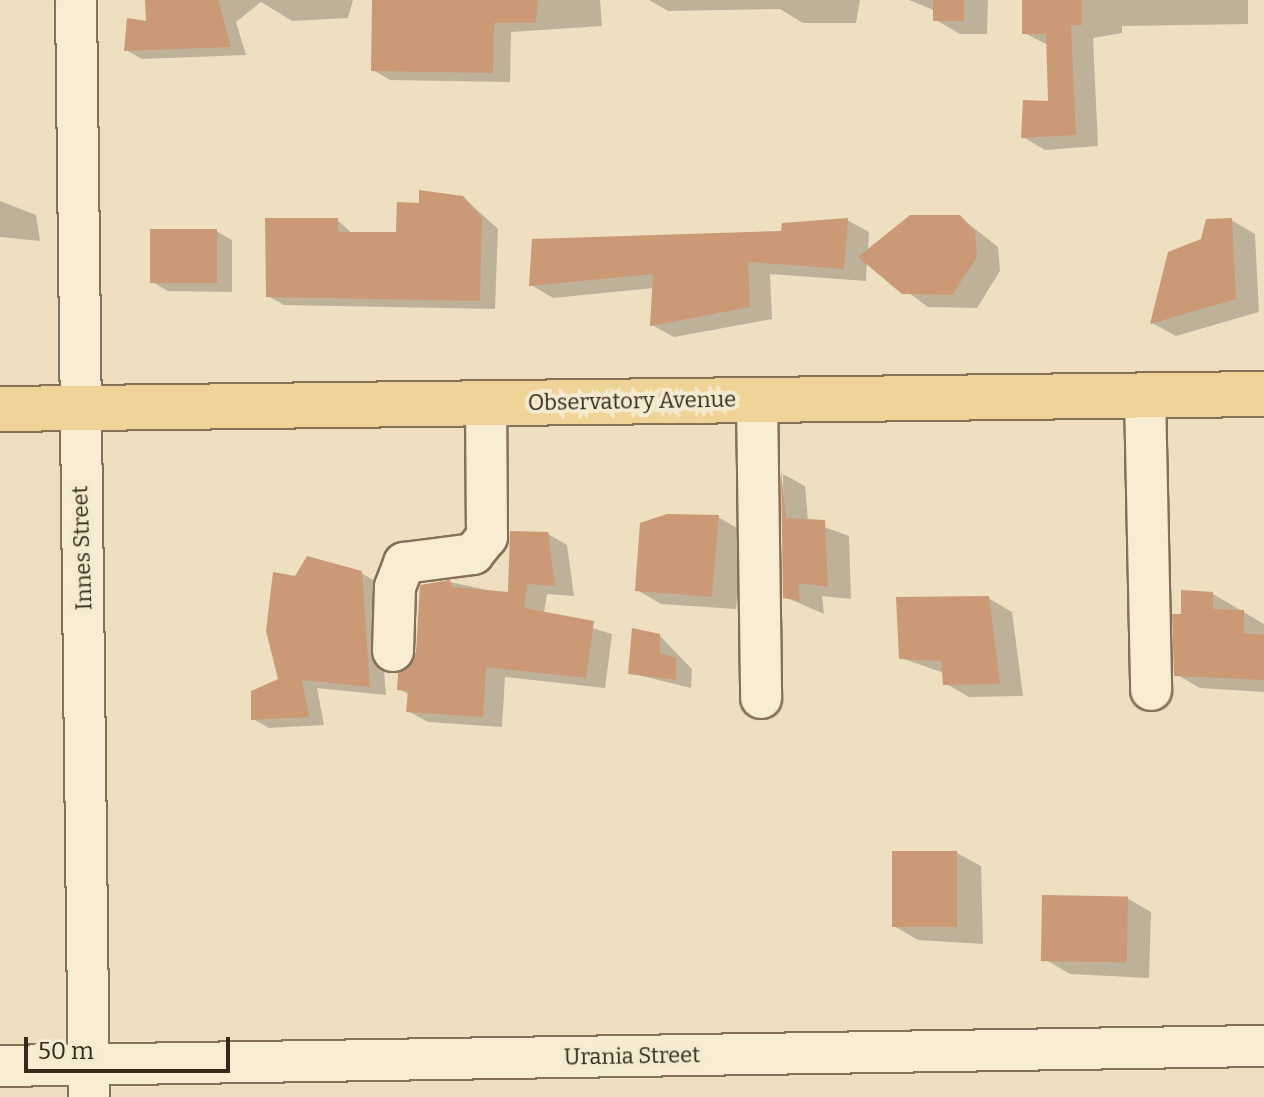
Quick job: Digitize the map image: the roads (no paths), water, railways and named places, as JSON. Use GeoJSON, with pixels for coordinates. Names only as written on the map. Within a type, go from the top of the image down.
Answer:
{"type":"FeatureCollection","features":[{"type":"Feature","properties":{"kind":"main road","name":"Observatory Avenue"},"geometry":{"type":"LineString","coordinates":[[0,409],[1264,394]]}},
{"type":"Feature","properties":{"kind":"street","name":"Innes Street"},"geometry":{"type":"LineString","coordinates":[[76,0],[76,408],[89,1081]]}},
{"type":"Feature","properties":{"kind":"street"},"geometry":{"type":"LineString","coordinates":[[1136,395],[1139,688]]}},
{"type":"Feature","properties":{"kind":"street"},"geometry":{"type":"LineString","coordinates":[[757,399],[761,698]]}},
{"type":"Feature","properties":{"kind":"street"},"geometry":{"type":"LineString","coordinates":[[393,651],[395,587],[404,563],[473,554],[487,537],[486,403]]}},
{"type":"Feature","properties":{"kind":"street","name":"Urania Street"},"geometry":{"type":"LineString","coordinates":[[0,1066],[89,1081],[1264,1046]]}}]}
